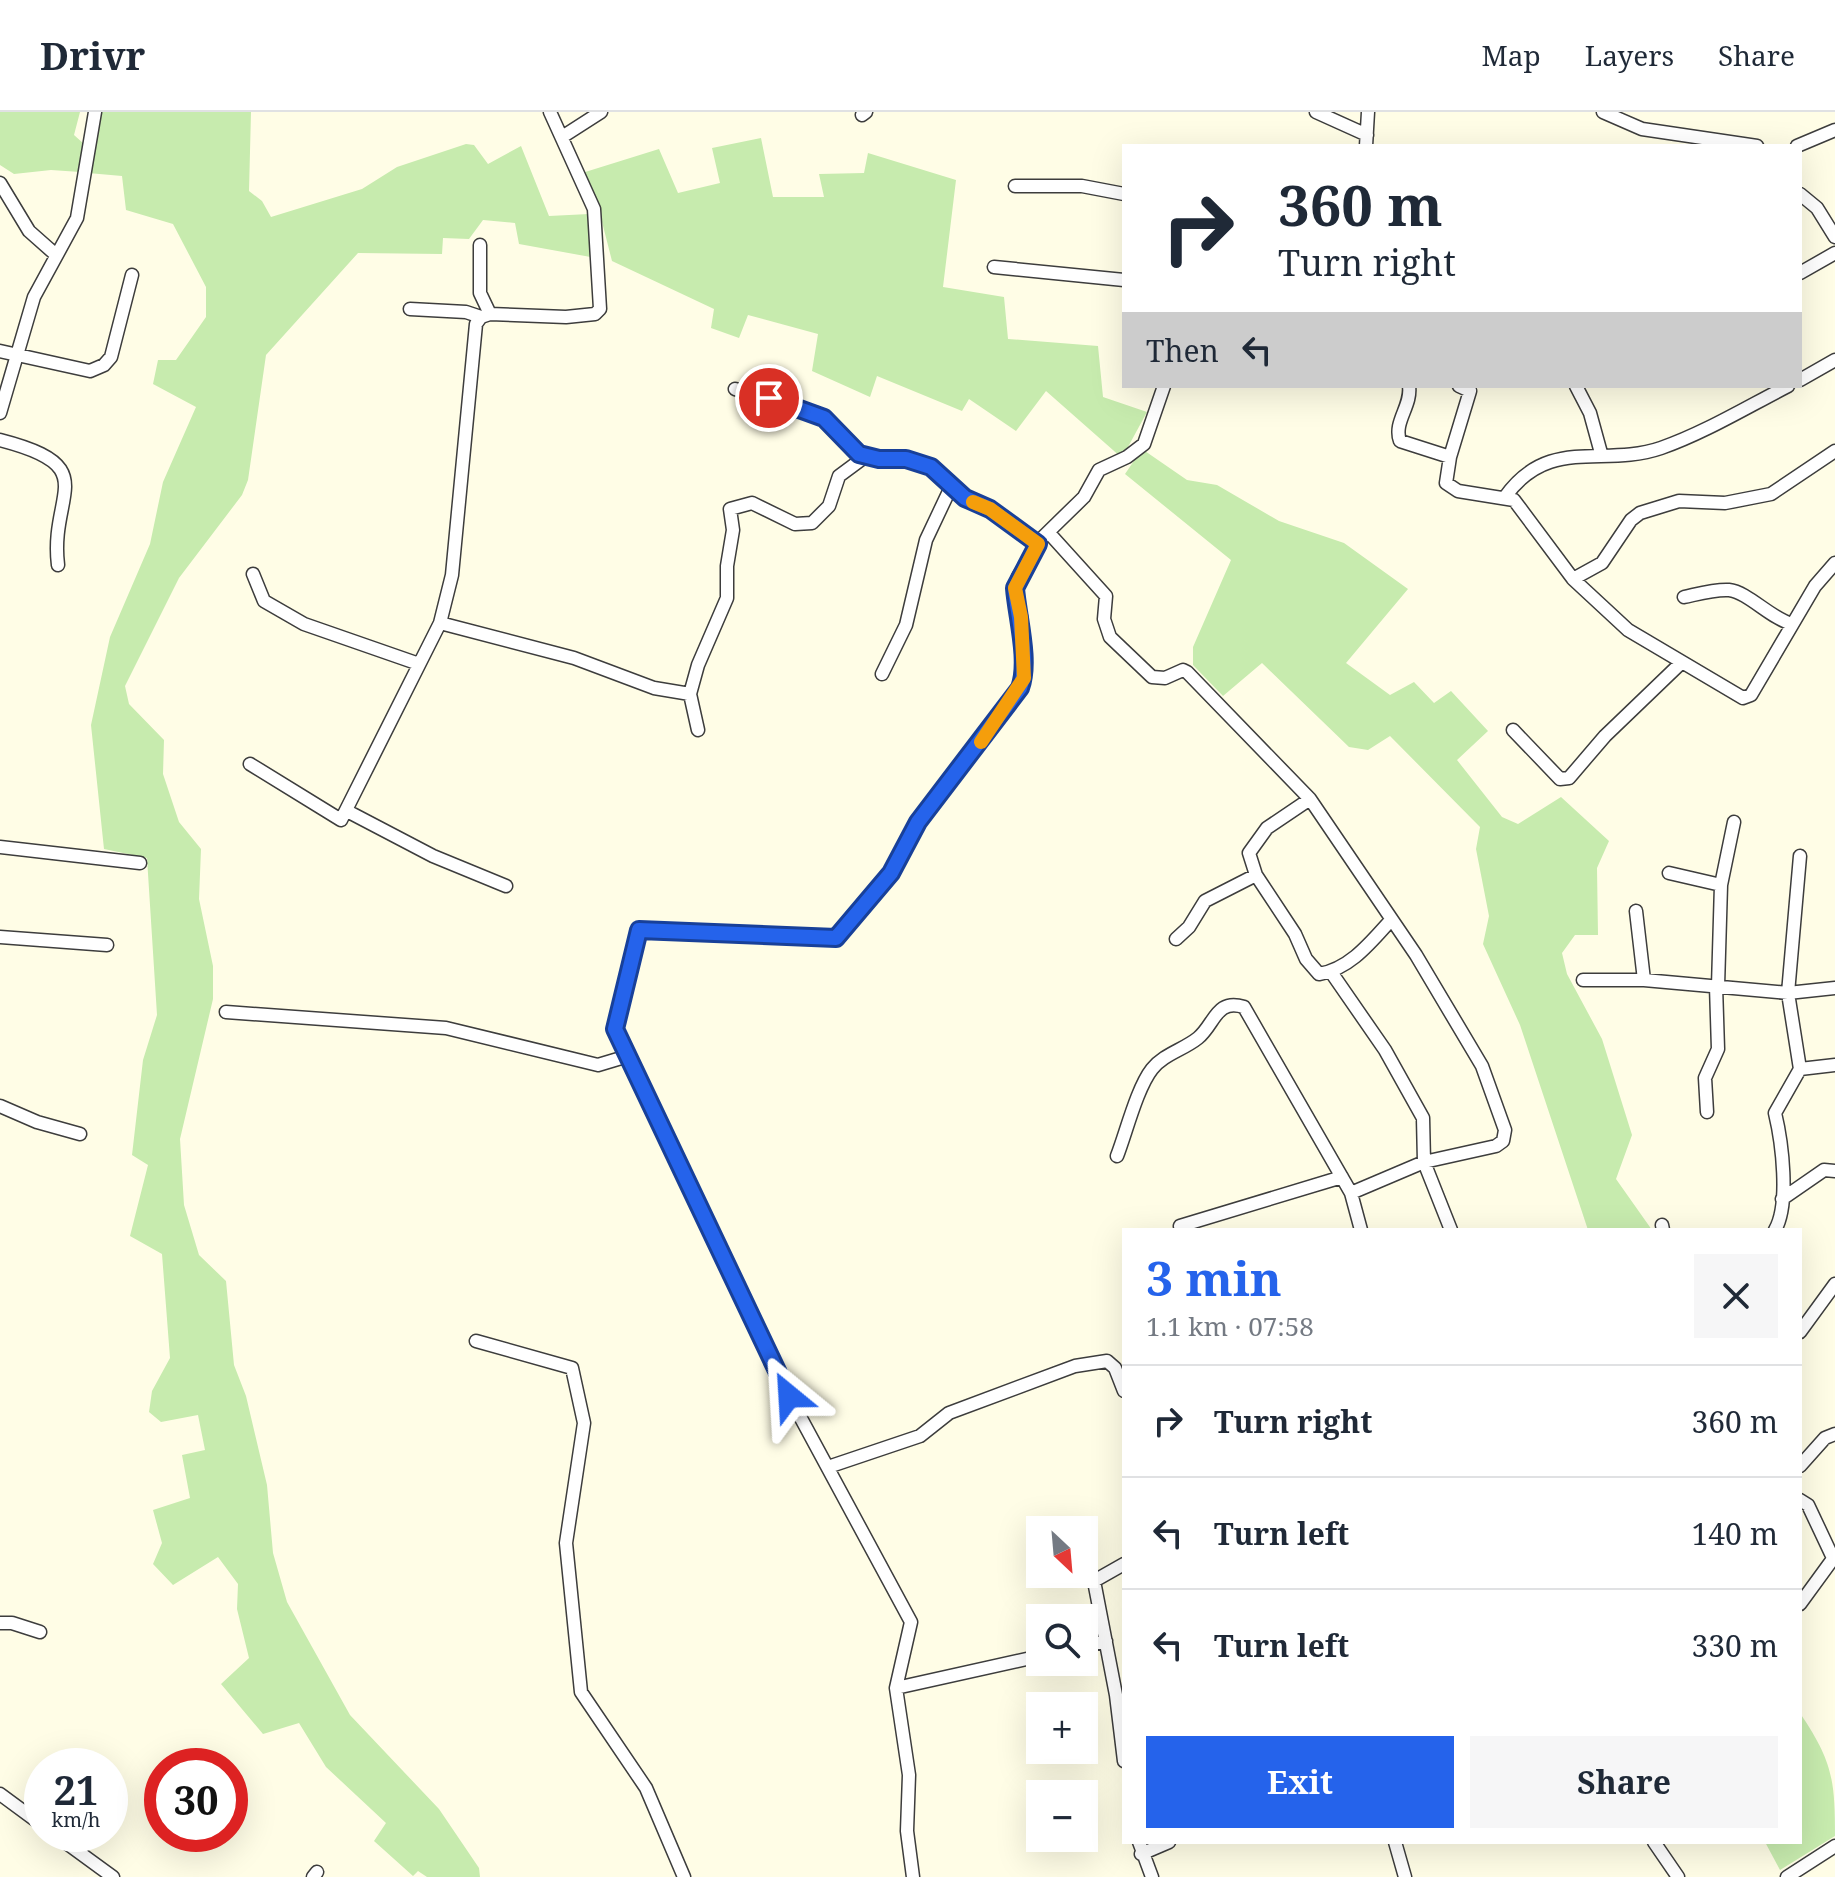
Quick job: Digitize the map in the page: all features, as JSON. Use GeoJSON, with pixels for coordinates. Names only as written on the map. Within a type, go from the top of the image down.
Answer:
{"type":"FeatureCollection","features":[{"type":"Feature","properties":{"kind":"street"},"geometry":{"type":"LineString","coordinates":[[0,413],[34,297],[77,218],[95,112]]}},
{"type":"Feature","properties":{"kind":"street"},"geometry":{"type":"LineString","coordinates":[[410,309],[486,316],[566,317],[595,314],[600,309],[594,209],[550,112]]}},
{"type":"Feature","properties":{"kind":"street"},"geometry":{"type":"LineString","coordinates":[[562,137],[601,112]]}},
{"type":"Feature","properties":{"kind":"street"},"geometry":{"type":"LineString","coordinates":[[1316,112],[1366,140],[1368,112]]}},
{"type":"Feature","properties":{"kind":"street"},"geometry":{"type":"LineString","coordinates":[[1603,112],[1642,129],[1743,144]]}},
{"type":"Feature","properties":{"kind":"street"},"geometry":{"type":"LineString","coordinates":[[1802,144],[1835,130]]}},
{"type":"Feature","properties":{"kind":"street"},"geometry":{"type":"LineString","coordinates":[[0,183],[29,231],[55,254]]}},
{"type":"Feature","properties":{"kind":"street"},"geometry":{"type":"LineString","coordinates":[[1015,186],[1082,186],[1122,194]]}},
{"type":"Feature","properties":{"kind":"street"},"geometry":{"type":"LineString","coordinates":[[1802,196],[1817,208],[1835,237]]}},
{"type":"Feature","properties":{"kind":"street"},"geometry":{"type":"LineString","coordinates":[[480,245],[480,293],[486,316]]}},
{"type":"Feature","properties":{"kind":"street"},"geometry":{"type":"LineString","coordinates":[[1802,272],[1835,253]]}},
{"type":"Feature","properties":{"kind":"street"},"geometry":{"type":"LineString","coordinates":[[994,267],[1122,280]]}},
{"type":"Feature","properties":{"kind":"street"},"geometry":{"type":"LineString","coordinates":[[0,351],[90,371],[104,365],[111,357],[132,275]]}},
{"type":"Feature","properties":{"kind":"street"},"geometry":{"type":"LineString","coordinates":[[250,764],[341,820],[347,811],[440,623],[452,575],[476,324],[486,316]]}},
{"type":"Feature","properties":{"kind":"street"},"geometry":{"type":"LineString","coordinates":[[1802,379],[1835,360]]}},
{"type":"Feature","properties":{"kind":"street"},"geometry":{"type":"LineString","coordinates":[[913,1877],[907,1831],[908,1760],[896,1688],[911,1622],[776,1372],[615,1029],[639,930],[836,938],[891,873],[918,822],[1020,688],[1024,678],[1021,617],[1015,588],[1038,544],[1084,497],[1099,470],[1127,457],[1144,444],[1163,388]]}},
{"type":"Feature","properties":{"kind":"street"},"geometry":{"type":"LineString","coordinates":[[1409,388],[1409,399],[1397,430],[1400,441],[1450,457]]}},
{"type":"Feature","properties":{"kind":"street"},"geometry":{"type":"LineString","coordinates":[[1467,388],[1446,477],[1449,487],[1473,495],[1514,500],[1573,579],[1628,630],[1732,694],[1747,697],[1815,586],[1835,563]]}},
{"type":"Feature","properties":{"kind":"street"},"geometry":{"type":"LineString","coordinates":[[1577,388],[1590,413],[1601,453]]}},
{"type":"Feature","properties":{"kind":"street"},"geometry":{"type":"LineString","coordinates":[[1505,497],[1520,478],[1554,458],[1659,449],[1784,388]]}},
{"type":"Feature","properties":{"kind":"street"},"geometry":{"type":"LineString","coordinates":[[735,389],[816,413],[866,456],[920,462],[951,487],[1004,518],[1038,544]]}},
{"type":"Feature","properties":{"kind":"street"},"geometry":{"type":"LineString","coordinates":[[0,440],[34,449],[55,461],[65,476],[67,493],[55,545],[58,565]]}},
{"type":"Feature","properties":{"kind":"street"},"geometry":{"type":"LineString","coordinates":[[1573,579],[1611,554],[1631,520],[1640,513],[1679,501],[1725,503],[1771,494],[1835,451]]}},
{"type":"Feature","properties":{"kind":"street"},"geometry":{"type":"LineString","coordinates":[[698,730],[690,694],[698,665],[727,598],[727,566],[733,530],[730,509],[752,503],[795,524],[812,523],[829,506],[839,476],[866,456]]}},
{"type":"Feature","properties":{"kind":"street"},"geometry":{"type":"LineString","coordinates":[[882,674],[906,625],[926,540],[951,487]]}},
{"type":"Feature","properties":{"kind":"street"},"geometry":{"type":"LineString","coordinates":[[1049,533],[1106,596],[1104,619],[1114,642],[1152,677],[1165,678],[1183,670],[1187,672],[1310,799],[1391,920],[1482,1066],[1505,1130],[1503,1141],[1496,1146],[1424,1162],[1351,1193]]}},
{"type":"Feature","properties":{"kind":"street"},"geometry":{"type":"LineString","coordinates":[[253,574],[264,601],[304,624],[419,664]]}},
{"type":"Feature","properties":{"kind":"street"},"geometry":{"type":"LineString","coordinates":[[1684,597],[1729,590],[1773,618],[1792,624]]}},
{"type":"Feature","properties":{"kind":"street"},"geometry":{"type":"LineString","coordinates":[[440,623],[574,658],[654,688],[690,694]]}},
{"type":"Feature","properties":{"kind":"street"},"geometry":{"type":"LineString","coordinates":[[1513,730],[1560,779],[1569,778],[1605,736],[1681,663]]}},
{"type":"Feature","properties":{"kind":"street"},"geometry":{"type":"LineString","coordinates":[[1310,799],[1267,828],[1249,853],[1256,875],[1295,934],[1311,967],[1319,974],[1331,972],[1365,949],[1391,920]]}},
{"type":"Feature","properties":{"kind":"street"},"geometry":{"type":"LineString","coordinates":[[347,811],[433,856],[506,886]]}},
{"type":"Feature","properties":{"kind":"street"},"geometry":{"type":"LineString","coordinates":[[1707,1112],[1705,1078],[1718,1049],[1721,885],[1734,822]]}},
{"type":"Feature","properties":{"kind":"street"},"geometry":{"type":"LineString","coordinates":[[0,847],[140,863]]}},
{"type":"Feature","properties":{"kind":"street"},"geometry":{"type":"LineString","coordinates":[[1776,1228],[1782,1217],[1782,1199],[1780,1134],[1775,1113],[1800,1069],[1788,993],[1800,856]]}},
{"type":"Feature","properties":{"kind":"street"},"geometry":{"type":"LineString","coordinates":[[1669,873],[1721,885]]}},
{"type":"Feature","properties":{"kind":"street"},"geometry":{"type":"LineString","coordinates":[[1176,939],[1189,927],[1205,901],[1256,875]]}},
{"type":"Feature","properties":{"kind":"street"},"geometry":{"type":"LineString","coordinates":[[1636,911],[1644,980]]}},
{"type":"Feature","properties":{"kind":"street"},"geometry":{"type":"LineString","coordinates":[[0,937],[107,945]]}},
{"type":"Feature","properties":{"kind":"street"},"geometry":{"type":"LineString","coordinates":[[1331,972],[1385,1050],[1423,1118],[1424,1162],[1450,1228]]}},
{"type":"Feature","properties":{"kind":"street"},"geometry":{"type":"LineString","coordinates":[[1583,980],[1644,980],[1788,993],[1835,988]]}},
{"type":"Feature","properties":{"kind":"street"},"geometry":{"type":"LineString","coordinates":[[1117,1156],[1150,1070],[1166,1056],[1201,1036],[1217,1011],[1235,1004],[1244,1007],[1253,1020],[1351,1193],[1352,1207],[1360,1228]]}},
{"type":"Feature","properties":{"kind":"street"},"geometry":{"type":"LineString","coordinates":[[226,1012],[446,1028],[598,1065],[628,1056]]}},
{"type":"Feature","properties":{"kind":"street"},"geometry":{"type":"LineString","coordinates":[[1800,1069],[1835,1065]]}},
{"type":"Feature","properties":{"kind":"street"},"geometry":{"type":"LineString","coordinates":[[0,1106],[37,1122],[80,1134]]}},
{"type":"Feature","properties":{"kind":"street"},"geometry":{"type":"LineString","coordinates":[[1782,1199],[1824,1170],[1835,1171]]}},
{"type":"Feature","properties":{"kind":"street"},"geometry":{"type":"LineString","coordinates":[[1180,1226],[1342,1177]]}},
{"type":"Feature","properties":{"kind":"street"},"geometry":{"type":"LineString","coordinates":[[1802,1329],[1835,1284]]}},
{"type":"Feature","properties":{"kind":"street"},"geometry":{"type":"LineString","coordinates":[[476,1341],[572,1368],[584,1423],[566,1543],[581,1692],[646,1788],[684,1877]]}},
{"type":"Feature","properties":{"kind":"street"},"geometry":{"type":"LineString","coordinates":[[1112,1363],[1122,1357]]}},
{"type":"Feature","properties":{"kind":"street"},"geometry":{"type":"LineString","coordinates":[[828,1467],[920,1436],[949,1413],[1075,1366],[1112,1363],[1122,1386]]}},
{"type":"Feature","properties":{"kind":"street"},"geometry":{"type":"LineString","coordinates":[[1802,1464],[1825,1438],[1835,1434]]}},
{"type":"Feature","properties":{"kind":"street"},"geometry":{"type":"LineString","coordinates":[[1802,1501],[1808,1505],[1834,1557],[1802,1601]]}},
{"type":"Feature","properties":{"kind":"street"},"geometry":{"type":"LineString","coordinates":[[1122,1565],[1094,1581],[1120,1693],[1122,1727]]}},
{"type":"Feature","properties":{"kind":"street"},"geometry":{"type":"LineString","coordinates":[[0,1623],[40,1632]]}},
{"type":"Feature","properties":{"kind":"street"},"geometry":{"type":"LineString","coordinates":[[1098,1643],[1106,1641]]}},
{"type":"Feature","properties":{"kind":"street"},"geometry":{"type":"LineString","coordinates":[[896,1688],[1026,1659]]}},
{"type":"Feature","properties":{"kind":"street"},"geometry":{"type":"LineString","coordinates":[[0,1794],[24,1812]]}},
{"type":"Feature","properties":{"kind":"street"},"geometry":{"type":"LineString","coordinates":[[1396,1844],[1405,1877]]}},
{"type":"Feature","properties":{"kind":"street"},"geometry":{"type":"LineString","coordinates":[[1655,1844],[1678,1877]]}},
{"type":"Feature","properties":{"kind":"street"},"geometry":{"type":"LineString","coordinates":[[1787,1877],[1835,1846]]}},
{"type":"Feature","properties":{"kind":"street"},"geometry":{"type":"LineString","coordinates":[[1140,1848],[1152,1877]]}},
{"type":"Feature","properties":{"kind":"street"},"geometry":{"type":"LineString","coordinates":[[79,1852],[113,1877]]}},
{"type":"Feature","properties":{"kind":"green space"},"geometry":{"type":"Polygon","coordinates":[[[0,112],[80,112],[74,135],[84,144],[80,172],[51,170],[14,174],[0,165],[0,112]]]}},
{"type":"Feature","properties":{"kind":"green space"},"geometry":{"type":"Polygon","coordinates":[[[98,112],[251,112],[249,191],[262,201],[271,217],[362,189],[397,167],[466,144],[474,145],[488,164],[521,146],[549,216],[589,214],[596,258],[519,244],[515,223],[483,220],[469,239],[443,238],[442,254],[358,253],[266,355],[248,480],[242,495],[179,578],[125,686],[129,704],[164,740],[163,774],[179,822],[201,849],[199,899],[213,966],[213,999],[180,1139],[184,1205],[199,1255],[226,1281],[234,1365],[246,1396],[267,1485],[273,1553],[287,1602],[350,1715],[439,1809],[479,1868],[480,1877],[427,1877],[418,1871],[413,1876],[374,1841],[386,1823],[326,1767],[299,1723],[263,1734],[221,1684],[249,1658],[237,1609],[238,1584],[218,1557],[173,1585],[153,1564],[162,1543],[153,1510],[190,1498],[182,1455],[205,1450],[198,1415],[161,1422],[149,1412],[152,1391],[170,1358],[162,1254],[130,1236],[148,1165],[132,1155],[143,1060],[157,1015],[147,858],[104,849],[91,725],[110,637],[150,544],[163,482],[196,407],[153,384],[158,360],[176,360],[206,317],[206,287],[173,224],[126,210],[122,176],[88,173],[98,112]]]}},
{"type":"Feature","properties":{"kind":"green space"},"geometry":{"type":"Polygon","coordinates":[[[761,138],[773,197],[824,197],[819,174],[864,173],[868,153],[956,180],[943,287],[1004,297],[1008,339],[1098,346],[1103,397],[1147,412],[1122,458],[1046,391],[1016,431],[969,399],[962,411],[877,376],[870,397],[812,371],[818,334],[748,315],[739,338],[711,328],[714,309],[612,261],[600,214],[582,173],[659,149],[678,193],[720,183],[712,148],[761,138]]]}},
{"type":"Feature","properties":{"kind":"green space"},"geometry":{"type":"Polygon","coordinates":[[[1142,449],[1187,480],[1217,485],[1279,521],[1344,543],[1408,589],[1346,663],[1390,695],[1414,682],[1434,703],[1451,691],[1488,731],[1457,760],[1502,817],[1518,824],[1561,797],[1609,841],[1597,868],[1598,935],[1575,935],[1562,953],[1567,974],[1602,1039],[1632,1135],[1616,1179],[1651,1228],[1587,1228],[1520,1025],[1483,944],[1489,916],[1476,849],[1480,827],[1390,736],[1368,750],[1349,747],[1262,663],[1223,696],[1193,665],[1193,647],[1231,560],[1125,474],[1142,449]]]}},
{"type":"Feature","properties":{"kind":"green space"},"geometry":{"type":"Polygon","coordinates":[[[1802,1716],[1819,1744],[1830,1771],[1835,1836],[1780,1870],[1766,1844],[1802,1844],[1802,1716]]]}},
{"type":"Feature","properties":{"kind":"slow traffic"},"geometry":{"type":"LineString","coordinates":[[973,502],[1004,518],[1038,544],[1018,577],[1015,588],[1021,617],[1024,678],[1013,699],[981,742]]}},
{"type":"Feature","properties":{"kind":"route"},"geometry":{"type":"LineString","coordinates":[[769,398],[816,413],[832,424],[859,454],[879,459],[906,459],[931,467],[965,498],[990,509],[1038,544],[1018,577],[1015,588],[1021,617],[1024,678],[1020,688],[963,767],[918,822],[891,873],[836,938],[639,930],[615,1029],[789,1396]]}}]}
